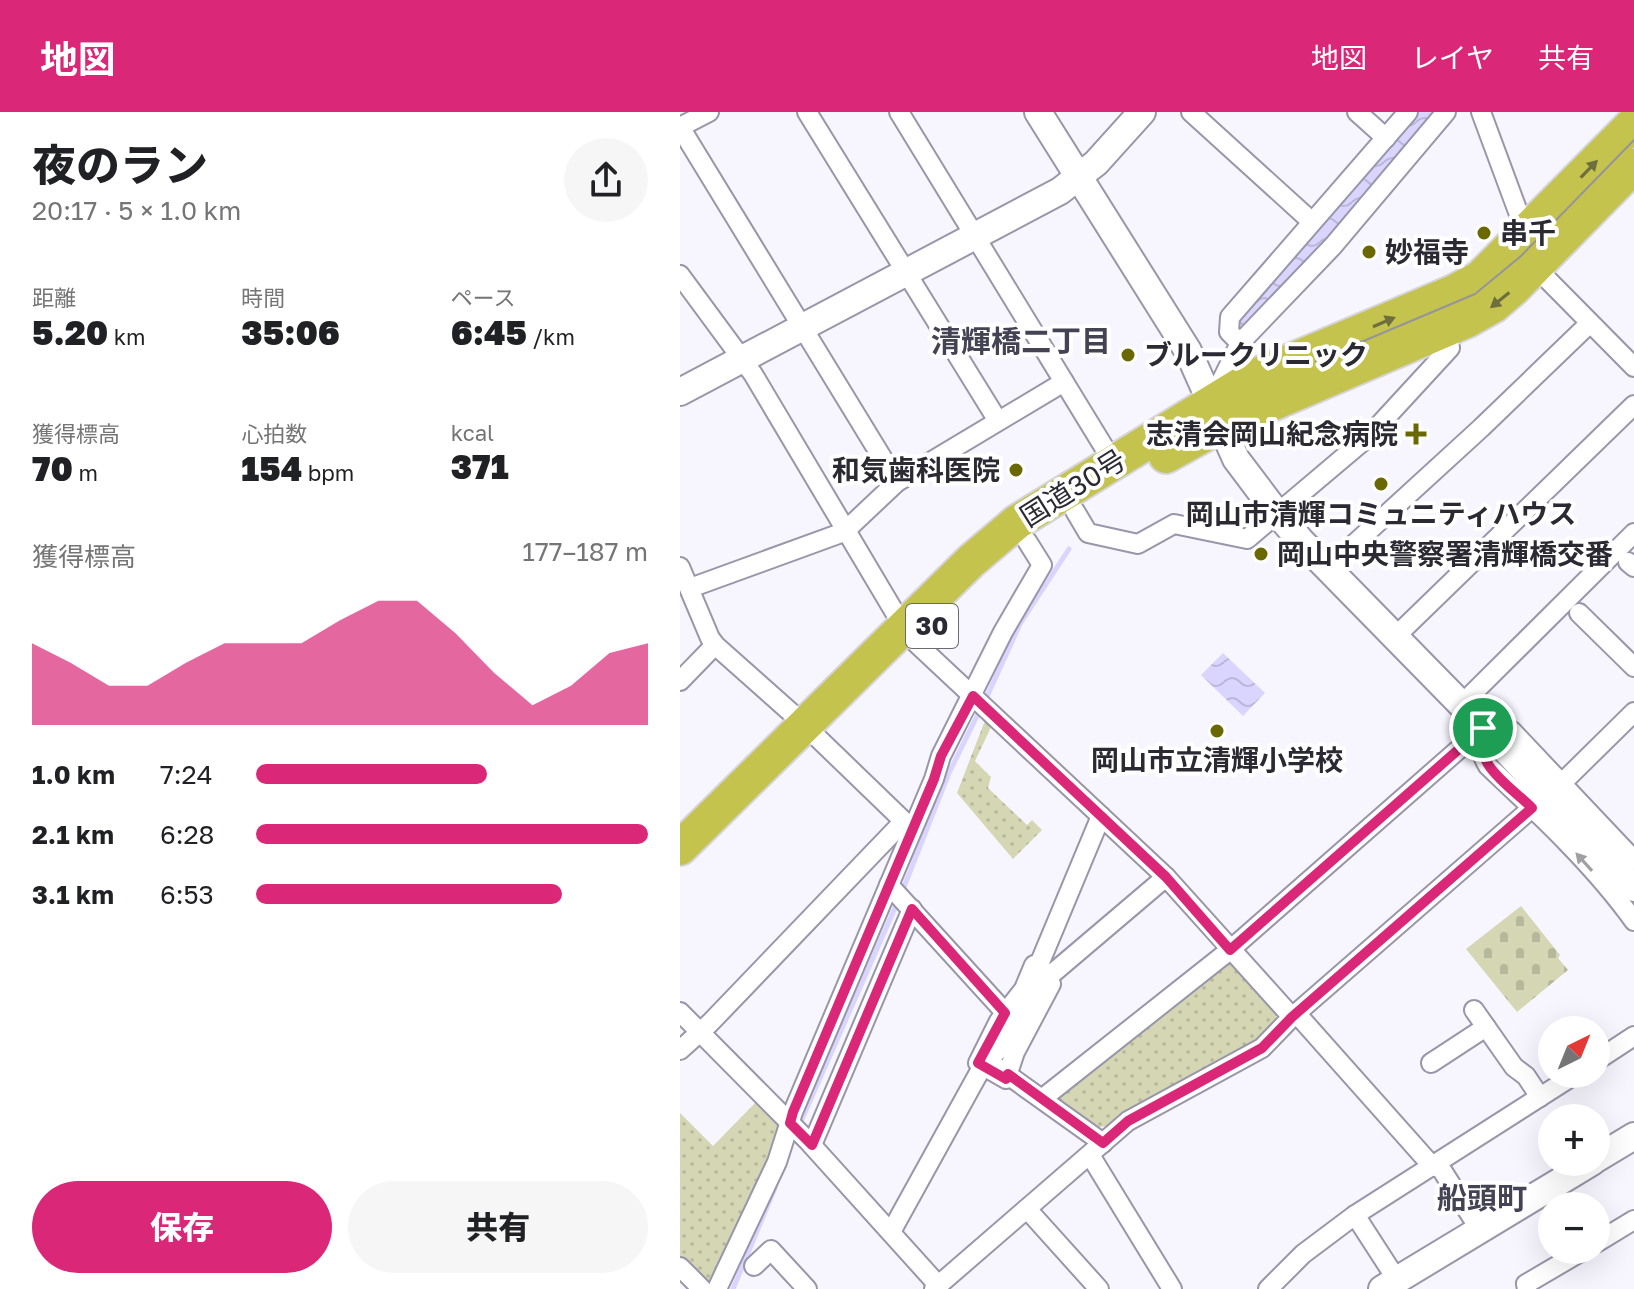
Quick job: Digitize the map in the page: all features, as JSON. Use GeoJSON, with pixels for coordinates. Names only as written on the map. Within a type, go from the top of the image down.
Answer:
{"type":"FeatureCollection","features":[{"type":"Feature","properties":{"kind":"highway","name":"国道30号"},"geometry":{"type":"LineString","coordinates":[[680,875],[812,732],[910,636],[996,539],[1113,462],[1217,413],[1447,329],[1493,306],[1532,248],[1634,123]]}},
{"type":"Feature","properties":{"kind":"highway","name":"国道30号"},"geometry":{"type":"LineString","coordinates":[[910,636],[1027,541],[1184,445],[1255,376],[1467,286],[1491,269],[1532,248],[1634,166]]}},
{"type":"Feature","properties":{"kind":"highway","name":"国道30号"},"geometry":{"type":"LineString","coordinates":[[680,848],[812,732]]}},
{"type":"Feature","properties":{"kind":"street"},"geometry":{"type":"LineString","coordinates":[[807,112],[998,421]]}},
{"type":"Feature","properties":{"kind":"street"},"geometry":{"type":"LineString","coordinates":[[899,112],[1113,462]]}},
{"type":"Feature","properties":{"kind":"street"},"geometry":{"type":"LineString","coordinates":[[1038,112],[1188,351],[1236,459],[1276,512],[1634,888]]}},
{"type":"Feature","properties":{"kind":"street"},"geometry":{"type":"LineString","coordinates":[[680,392],[1060,191],[1079,178],[1142,112]]}},
{"type":"Feature","properties":{"kind":"street"},"geometry":{"type":"LineString","coordinates":[[1191,112],[1311,221]]}},
{"type":"Feature","properties":{"kind":"street"},"geometry":{"type":"LineString","coordinates":[[1357,112],[1386,138]]}},
{"type":"Feature","properties":{"kind":"street"},"geometry":{"type":"LineString","coordinates":[[1240,343],[1229,332],[1230,317],[1408,112]]}},
{"type":"Feature","properties":{"kind":"street"},"geometry":{"type":"LineString","coordinates":[[1217,413],[1240,343],[1333,246],[1446,112]]}},
{"type":"Feature","properties":{"kind":"street"},"geometry":{"type":"LineString","coordinates":[[1481,112],[1546,278],[1634,367]]}},
{"type":"Feature","properties":{"kind":"street"},"geometry":{"type":"LineString","coordinates":[[701,114],[680,127],[897,482]]}},
{"type":"Feature","properties":{"kind":"street"},"geometry":{"type":"LineString","coordinates":[[680,275],[742,358],[844,532],[910,636],[1166,877],[1230,950],[1436,1166],[1480,1230]]}},
{"type":"Feature","properties":{"kind":"street"},"geometry":{"type":"LineString","coordinates":[[1328,568],[1490,420],[1590,323]]}},
{"type":"Feature","properties":{"kind":"street"},"geometry":{"type":"LineString","coordinates":[[1075,511],[1088,533],[1138,544],[1174,524],[1247,539],[1369,436],[1450,348],[1447,329]]}},
{"type":"Feature","properties":{"kind":"street"},"geometry":{"type":"LineString","coordinates":[[690,588],[844,532],[897,482],[1064,382]]}},
{"type":"Feature","properties":{"kind":"street"},"geometry":{"type":"LineString","coordinates":[[1395,637],[1634,405]]}},
{"type":"Feature","properties":{"kind":"street"},"geometry":{"type":"LineString","coordinates":[[1461,705],[1634,533]]}},
{"type":"Feature","properties":{"kind":"street"},"geometry":{"type":"LineString","coordinates":[[680,1050],[907,826],[934,779],[941,756],[979,702],[1003,632],[1042,565],[1027,541]]}},
{"type":"Feature","properties":{"kind":"street"},"geometry":{"type":"LineString","coordinates":[[680,567],[715,645],[812,732],[907,826]]}},
{"type":"Feature","properties":{"kind":"street"},"geometry":{"type":"LineString","coordinates":[[1579,613],[1634,667]]}},
{"type":"Feature","properties":{"kind":"street"},"geometry":{"type":"LineString","coordinates":[[680,681],[715,645]]}},
{"type":"Feature","properties":{"kind":"street"},"geometry":{"type":"LineString","coordinates":[[1562,783],[1634,712]]}},
{"type":"Feature","properties":{"kind":"street"},"geometry":{"type":"LineString","coordinates":[[1043,1098],[1230,950],[1483,728],[1501,724],[1524,743],[1634,860]]}},
{"type":"Feature","properties":{"kind":"street"},"geometry":{"type":"LineString","coordinates":[[1483,728],[1481,755],[1488,766],[1619,900],[1634,921]]}},
{"type":"Feature","properties":{"kind":"street"},"geometry":{"type":"LineString","coordinates":[[680,1012],[810,1143],[936,1287],[1128,1121],[1262,1048],[1294,1015],[1532,808]]}},
{"type":"Feature","properties":{"kind":"street"},"geometry":{"type":"LineString","coordinates":[[1043,973],[1101,816]]}},
{"type":"Feature","properties":{"kind":"street"},"geometry":{"type":"LineString","coordinates":[[810,1143],[901,897],[907,826]]}},
{"type":"Feature","properties":{"kind":"street"},"geometry":{"type":"LineString","coordinates":[[1009,1017],[1043,973],[1166,877]]}},
{"type":"Feature","properties":{"kind":"street"},"geometry":{"type":"LineString","coordinates":[[901,897],[1009,1017]]}},
{"type":"Feature","properties":{"kind":"street"},"geometry":{"type":"LineString","coordinates":[[717,1289],[901,897]]}},
{"type":"Feature","properties":{"kind":"street"},"geometry":{"type":"LineString","coordinates":[[891,1232],[986,1064],[1034,965],[1051,984],[1015,1052],[1008,1074]]}},
{"type":"Feature","properties":{"kind":"street"},"geometry":{"type":"LineString","coordinates":[[1474,1010],[1514,1067],[1526,1076],[1540,1097]]}},
{"type":"Feature","properties":{"kind":"street"},"geometry":{"type":"LineString","coordinates":[[1431,1063],[1486,1027]]}},
{"type":"Feature","properties":{"kind":"street"},"geometry":{"type":"LineString","coordinates":[[1610,1052],[1634,1036]]}},
{"type":"Feature","properties":{"kind":"street"},"geometry":{"type":"LineString","coordinates":[[986,1064],[1008,1074],[1043,1098],[1096,1149],[1166,1287]]}},
{"type":"Feature","properties":{"kind":"street"},"geometry":{"type":"LineString","coordinates":[[1268,1289],[1303,1254],[1355,1215],[1554,1088]]}},
{"type":"Feature","properties":{"kind":"street"},"geometry":{"type":"LineString","coordinates":[[1610,1151],[1634,1136]]}},
{"type":"Feature","properties":{"kind":"street"},"geometry":{"type":"LineString","coordinates":[[1355,1215],[1390,1285],[1569,1176]]}},
{"type":"Feature","properties":{"kind":"street"},"geometry":{"type":"LineString","coordinates":[[1027,1209],[1099,1289]]}},
{"type":"Feature","properties":{"kind":"street"},"geometry":{"type":"LineString","coordinates":[[1610,1235],[1634,1220]]}},
{"type":"Feature","properties":{"kind":"street"},"geometry":{"type":"LineString","coordinates":[[754,1266],[771,1250],[807,1289]]}},
{"type":"Feature","properties":{"kind":"street"},"geometry":{"type":"LineString","coordinates":[[1527,1289],[1526,1284],[1560,1264]]}},
{"type":"Feature","properties":{"kind":"street"},"geometry":{"type":"LineString","coordinates":[[680,1267],[702,1289]]}},
{"type":"Feature","properties":{"kind":"green space"},"geometry":{"type":"Polygon","coordinates":[[[986,718],[993,723],[975,761],[991,777],[988,788],[1027,825],[1032,820],[1042,830],[1013,859],[957,793],[986,718]]]}},
{"type":"Feature","properties":{"kind":"green space"},"geometry":{"type":"Polygon","coordinates":[[[1521,906],[1560,955],[1558,958],[1568,970],[1517,1012],[1466,949],[1521,906]]]}},
{"type":"Feature","properties":{"kind":"green space"},"geometry":{"type":"Polygon","coordinates":[[[1222,963],[1235,964],[1276,1011],[1276,1021],[1257,1041],[1120,1114],[1109,1126],[1098,1127],[1058,1101],[1057,1095],[1222,963]]]}},
{"type":"Feature","properties":{"kind":"green space"},"geometry":{"type":"Polygon","coordinates":[[[758,1100],[780,1123],[781,1136],[713,1286],[708,1286],[680,1259],[680,1113],[713,1146],[758,1100]]]}},
{"type":"Feature","properties":{"kind":"water"},"geometry":{"type":"Polygon","coordinates":[[[1419,112],[1436,112],[1353,213],[1248,328],[1235,324],[1419,112]]]}},
{"type":"Feature","properties":{"kind":"water"},"geometry":{"type":"Polygon","coordinates":[[[1223,653],[1265,693],[1243,716],[1201,675],[1223,653]]]}},
{"type":"Feature","properties":{"kind":"waterway"},"geometry":{"type":"LineString","coordinates":[[985,701],[1020,624],[1069,549]]}},
{"type":"Feature","properties":{"kind":"waterway"},"geometry":{"type":"LineString","coordinates":[[902,892],[949,773],[980,710]]}},
{"type":"Feature","properties":{"kind":"waterway"},"geometry":{"type":"LineString","coordinates":[[799,1126],[898,901]]}},
{"type":"Feature","properties":{"kind":"waterway"},"geometry":{"type":"LineString","coordinates":[[733,1289],[775,1188]]}},
{"type":"Feature","properties":{"kind":"tram line"},"geometry":{"type":"LineString","coordinates":[[1316,361],[1475,294],[1521,256],[1634,140]]}},
{"type":"Feature","properties":{"kind":"place","name":"串千"},"geometry":{"type":"Point","coordinates":[1484,233]}},
{"type":"Feature","properties":{"kind":"place","name":"妙福寺"},"geometry":{"type":"Point","coordinates":[1369,252]}},
{"type":"Feature","properties":{"kind":"place","name":"ブルークリニック"},"geometry":{"type":"Point","coordinates":[1128,355]}},
{"type":"Feature","properties":{"kind":"place","name":"志清会岡山紀念病院"},"geometry":{"type":"Point","coordinates":[1416,434]}},
{"type":"Feature","properties":{"kind":"place","name":"和気歯科医院"},"geometry":{"type":"Point","coordinates":[1016,470]}},
{"type":"Feature","properties":{"kind":"place","name":"岡山市清輝コミュニティハウス"},"geometry":{"type":"Point","coordinates":[1381,484]}},
{"type":"Feature","properties":{"kind":"place","name":"岡山中央警察署清輝橋交番"},"geometry":{"type":"Point","coordinates":[1261,554]}},
{"type":"Feature","properties":{"kind":"place","name":"岡山市立清輝小学校"},"geometry":{"type":"Point","coordinates":[1217,731]}},
{"type":"Feature","properties":{"kind":"district","name":"清輝橋二丁目"},"geometry":{"type":"Point","coordinates":[1021,342]}},
{"type":"Feature","properties":{"kind":"district","name":"船頭町"},"geometry":{"type":"Point","coordinates":[1482,1199]}},
{"type":"Feature","properties":{"kind":"route"},"geometry":{"type":"LineString","coordinates":[[973,696],[1166,877],[1230,950],[1483,728],[1481,755],[1488,766],[1532,808],[1292,1017],[1262,1048],[1128,1121],[1103,1143],[1008,1074],[1006,1079],[978,1063],[1005,1013],[912,909],[812,1145],[790,1123],[941,756],[973,696]]}}]}
